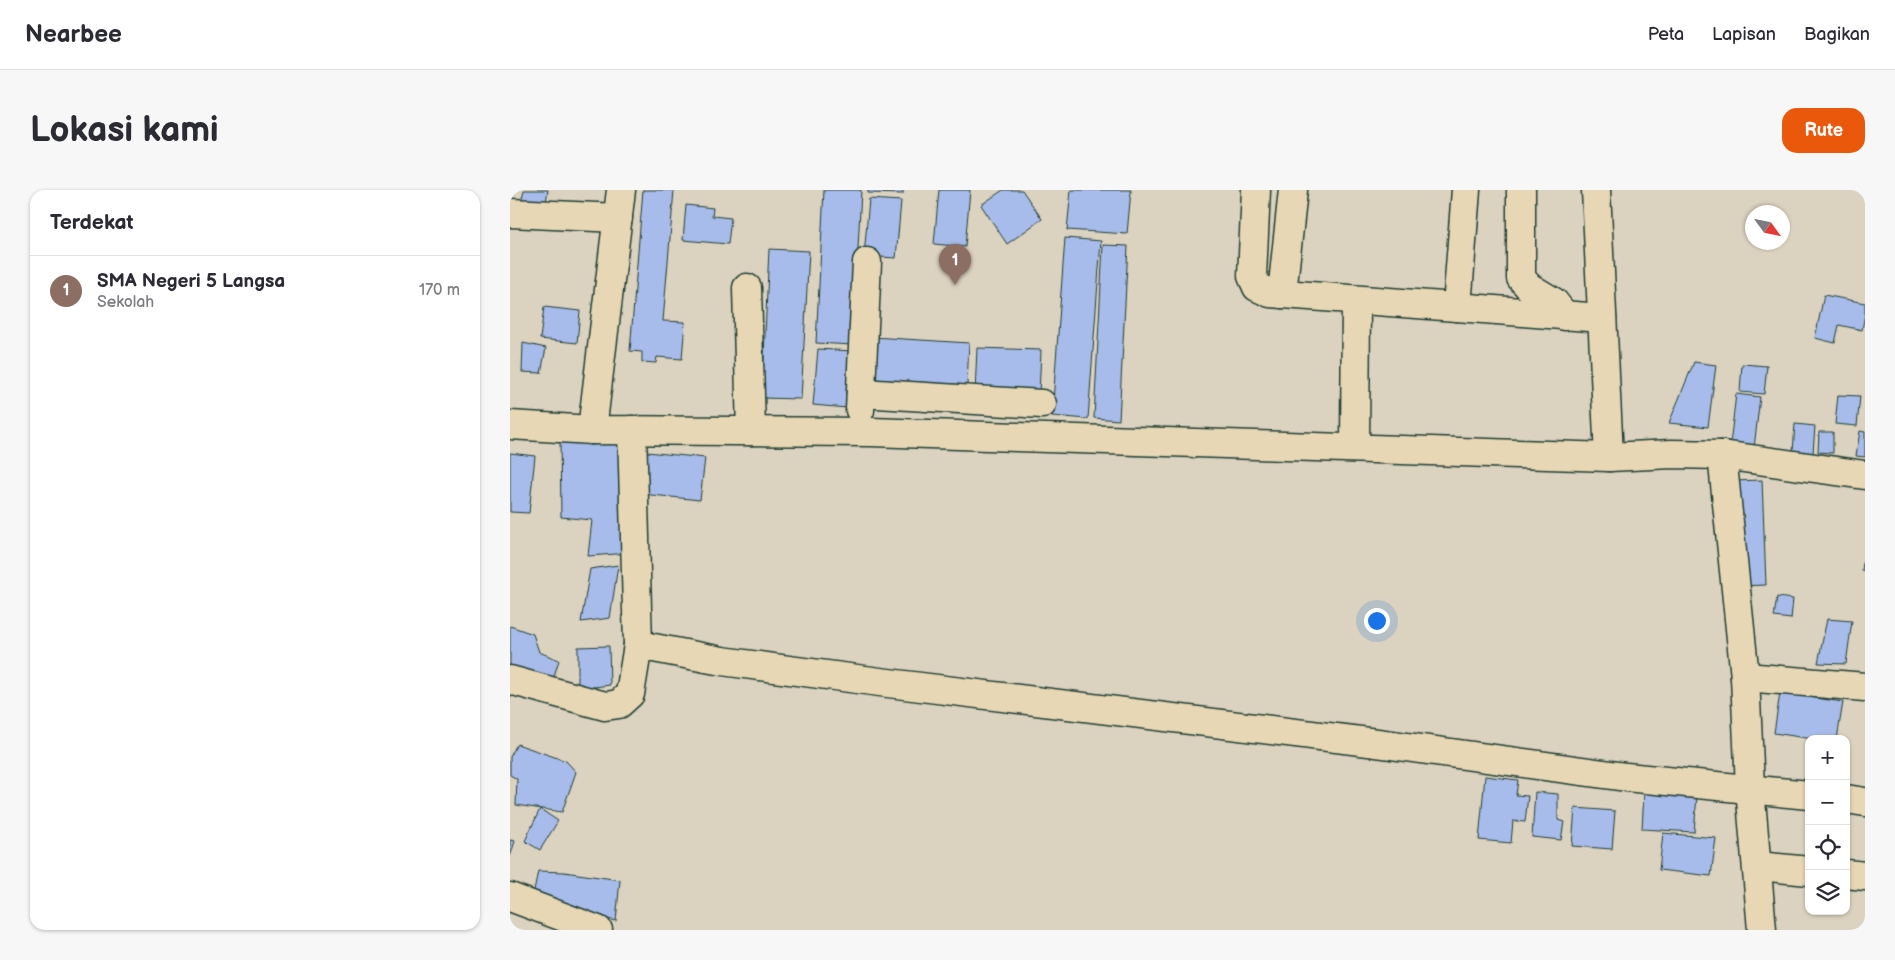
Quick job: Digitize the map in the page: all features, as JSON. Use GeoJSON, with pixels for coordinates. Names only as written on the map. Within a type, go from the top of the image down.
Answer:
{"type":"FeatureCollection","features":[{"type":"Feature","properties":{"kind":"street"},"geometry":{"type":"LineString","coordinates":[[592,430],[620,190]]}},
{"type":"Feature","properties":{"kind":"street"},"geometry":{"type":"LineString","coordinates":[[1256,190],[1252,276],[1257,287],[1270,293],[1602,318]]}},
{"type":"Feature","properties":{"kind":"street"},"geometry":{"type":"LineString","coordinates":[[1282,294],[1293,190]]}},
{"type":"Feature","properties":{"kind":"street"},"geometry":{"type":"LineString","coordinates":[[1457,307],[1466,190]]}},
{"type":"Feature","properties":{"kind":"street"},"geometry":{"type":"LineString","coordinates":[[1521,190],[1520,278],[1529,287],[1554,302],[1565,316]]}},
{"type":"Feature","properties":{"kind":"street"},"geometry":{"type":"LineString","coordinates":[[1596,190],[1609,457]]}},
{"type":"Feature","properties":{"kind":"street"},"geometry":{"type":"LineString","coordinates":[[510,212],[618,218]]}},
{"type":"Feature","properties":{"kind":"street"},"geometry":{"type":"LineString","coordinates":[[859,432],[867,262]]}},
{"type":"Feature","properties":{"kind":"street"},"geometry":{"type":"LineString","coordinates":[[746,288],[751,431]]}},
{"type":"Feature","properties":{"kind":"street"},"geometry":{"type":"LineString","coordinates":[[1355,447],[1356,300]]}},
{"type":"Feature","properties":{"kind":"street"},"geometry":{"type":"LineString","coordinates":[[861,393],[1042,404]]}},
{"type":"Feature","properties":{"kind":"street"},"geometry":{"type":"LineString","coordinates":[[510,425],[592,430],[859,432],[1355,447],[1609,457],[1672,454],[1722,455],[1865,475]]}},
{"type":"Feature","properties":{"kind":"street"},"geometry":{"type":"LineString","coordinates":[[510,680],[605,706],[620,704],[630,694],[638,646],[632,430]]}},
{"type":"Feature","properties":{"kind":"street"},"geometry":{"type":"LineString","coordinates":[[1722,455],[1745,677],[1750,788],[1762,930]]}},
{"type":"Feature","properties":{"kind":"street"},"geometry":{"type":"LineString","coordinates":[[638,646],[722,661],[880,682],[1377,743],[1626,776],[1805,795]]}},
{"type":"Feature","properties":{"kind":"street"},"geometry":{"type":"LineString","coordinates":[[1745,677],[1865,687]]}},
{"type":"Feature","properties":{"kind":"street"},"geometry":{"type":"LineString","coordinates":[[1850,800],[1865,802]]}},
{"type":"Feature","properties":{"kind":"street"},"geometry":{"type":"LineString","coordinates":[[1758,866],[1805,871]]}},
{"type":"Feature","properties":{"kind":"street"},"geometry":{"type":"LineString","coordinates":[[1850,874],[1865,876]]}},
{"type":"Feature","properties":{"kind":"street"},"geometry":{"type":"LineString","coordinates":[[510,897],[598,930]]}},
{"type":"Feature","properties":{"kind":"building"},"geometry":{"type":"Polygon","coordinates":[[[524,190],[548,190],[545,208],[520,206],[524,190]]]}},
{"type":"Feature","properties":{"kind":"building"},"geometry":{"type":"Polygon","coordinates":[[[643,190],[674,190],[663,321],[685,322],[682,359],[657,357],[656,363],[642,362],[642,352],[630,351],[643,190]]]}},
{"type":"Feature","properties":{"kind":"building"},"geometry":{"type":"Polygon","coordinates":[[[824,190],[861,190],[853,345],[816,343],[824,190]]]}},
{"type":"Feature","properties":{"kind":"building"},"geometry":{"type":"Polygon","coordinates":[[[868,190],[903,190],[903,194],[868,193],[868,190]]]}},
{"type":"Feature","properties":{"kind":"building"},"geometry":{"type":"Polygon","coordinates":[[[939,190],[970,190],[965,247],[934,244],[939,190]]]}},
{"type":"Feature","properties":{"kind":"building"},"geometry":{"type":"Polygon","coordinates":[[[1003,190],[1022,190],[1042,219],[1007,244],[981,205],[1003,190]]]}},
{"type":"Feature","properties":{"kind":"building"},"geometry":{"type":"Polygon","coordinates":[[[1071,190],[1131,190],[1127,234],[1067,230],[1071,190]]]}},
{"type":"Feature","properties":{"kind":"building"},"geometry":{"type":"Polygon","coordinates":[[[869,199],[901,201],[896,258],[864,256],[869,199]]]}},
{"type":"Feature","properties":{"kind":"building"},"geometry":{"type":"Polygon","coordinates":[[[686,205],[713,208],[712,216],[731,218],[728,244],[683,240],[686,205]]]}},
{"type":"Feature","properties":{"kind":"building"},"geometry":{"type":"Polygon","coordinates":[[[1065,238],[1101,241],[1088,419],[1052,416],[1065,238]]]}},
{"type":"Feature","properties":{"kind":"building"},"geometry":{"type":"Polygon","coordinates":[[[1103,245],[1128,246],[1119,420],[1094,418],[1103,245]]]}},
{"type":"Feature","properties":{"kind":"building"},"geometry":{"type":"Polygon","coordinates":[[[769,249],[809,251],[801,399],[762,398],[769,249]]]}},
{"type":"Feature","properties":{"kind":"building"},"geometry":{"type":"Polygon","coordinates":[[[1824,295],[1865,303],[1862,330],[1839,325],[1835,343],[1815,338],[1824,295]]]}},
{"type":"Feature","properties":{"kind":"building"},"geometry":{"type":"Polygon","coordinates":[[[544,307],[580,311],[577,343],[540,339],[544,307]]]}},
{"type":"Feature","properties":{"kind":"building"},"geometry":{"type":"Polygon","coordinates":[[[872,337],[969,343],[967,385],[869,379],[872,337]]]}},
{"type":"Feature","properties":{"kind":"building"},"geometry":{"type":"Polygon","coordinates":[[[523,343],[546,348],[541,373],[522,372],[523,343]]]}},
{"type":"Feature","properties":{"kind":"building"},"geometry":{"type":"Polygon","coordinates":[[[977,348],[1041,350],[1039,395],[975,393],[977,348]]]}},
{"type":"Feature","properties":{"kind":"building"},"geometry":{"type":"Polygon","coordinates":[[[818,349],[852,351],[847,408],[813,405],[818,349]]]}},
{"type":"Feature","properties":{"kind":"building"},"geometry":{"type":"Polygon","coordinates":[[[1694,362],[1716,365],[1708,427],[1669,423],[1694,362]]]}},
{"type":"Feature","properties":{"kind":"building"},"geometry":{"type":"Polygon","coordinates":[[[1742,364],[1767,366],[1764,394],[1740,392],[1742,364]]]}},
{"type":"Feature","properties":{"kind":"building"},"geometry":{"type":"Polygon","coordinates":[[[1736,394],[1760,397],[1754,448],[1730,445],[1736,394]]]}},
{"type":"Feature","properties":{"kind":"building"},"geometry":{"type":"Polygon","coordinates":[[[1838,395],[1860,396],[1857,426],[1835,424],[1838,395]]]}},
{"type":"Feature","properties":{"kind":"building"},"geometry":{"type":"Polygon","coordinates":[[[1795,424],[1815,426],[1813,453],[1793,452],[1795,424]]]}},
{"type":"Feature","properties":{"kind":"building"},"geometry":{"type":"Polygon","coordinates":[[[1860,431],[1865,432],[1865,457],[1856,456],[1860,431]]]}},
{"type":"Feature","properties":{"kind":"building"},"geometry":{"type":"Polygon","coordinates":[[[1819,432],[1833,432],[1833,453],[1818,452],[1819,432]]]}},
{"type":"Feature","properties":{"kind":"building"},"geometry":{"type":"Polygon","coordinates":[[[560,440],[629,442],[630,553],[588,556],[592,520],[561,517],[560,440]]]}},
{"type":"Feature","properties":{"kind":"building"},"geometry":{"type":"Polygon","coordinates":[[[647,452],[705,458],[700,500],[642,494],[647,452]]]}},
{"type":"Feature","properties":{"kind":"building"},"geometry":{"type":"Polygon","coordinates":[[[510,453],[535,456],[529,513],[510,512],[510,453]]]}},
{"type":"Feature","properties":{"kind":"building"},"geometry":{"type":"Polygon","coordinates":[[[1762,480],[1766,585],[1737,586],[1733,481],[1762,480]]]}},
{"type":"Feature","properties":{"kind":"building"},"geometry":{"type":"Polygon","coordinates":[[[1865,549],[1865,571],[1862,570],[1865,549]]]}},
{"type":"Feature","properties":{"kind":"building"},"geometry":{"type":"Polygon","coordinates":[[[618,565],[610,618],[581,622],[590,569],[618,565]]]}},
{"type":"Feature","properties":{"kind":"building"},"geometry":{"type":"Polygon","coordinates":[[[1777,597],[1793,599],[1791,619],[1774,617],[1777,597]]]}},
{"type":"Feature","properties":{"kind":"building"},"geometry":{"type":"Polygon","coordinates":[[[1827,619],[1852,621],[1846,664],[1818,663],[1827,619]]]}},
{"type":"Feature","properties":{"kind":"building"},"geometry":{"type":"Polygon","coordinates":[[[510,626],[533,634],[539,652],[559,660],[553,679],[510,670],[510,626]]]}},
{"type":"Feature","properties":{"kind":"building"},"geometry":{"type":"Polygon","coordinates":[[[609,646],[610,685],[578,689],[578,647],[609,646]]]}},
{"type":"Feature","properties":{"kind":"building"},"geometry":{"type":"Polygon","coordinates":[[[1780,693],[1843,702],[1838,735],[1805,735],[1805,738],[1774,733],[1780,693]]]}},
{"type":"Feature","properties":{"kind":"building"},"geometry":{"type":"Polygon","coordinates":[[[517,744],[566,761],[576,772],[562,812],[516,805],[517,779],[510,775],[510,757],[517,744]]]}},
{"type":"Feature","properties":{"kind":"building"},"geometry":{"type":"Polygon","coordinates":[[[1485,776],[1518,780],[1516,795],[1528,796],[1525,822],[1513,821],[1511,843],[1479,840],[1485,776]]]}},
{"type":"Feature","properties":{"kind":"building"},"geometry":{"type":"Polygon","coordinates":[[[1535,792],[1558,794],[1558,820],[1564,822],[1561,840],[1532,837],[1535,792]]]}},
{"type":"Feature","properties":{"kind":"building"},"geometry":{"type":"Polygon","coordinates":[[[1644,792],[1697,796],[1694,832],[1642,829],[1644,792]]]}},
{"type":"Feature","properties":{"kind":"building"},"geometry":{"type":"Polygon","coordinates":[[[1575,808],[1615,811],[1612,849],[1572,846],[1575,808]]]}},
{"type":"Feature","properties":{"kind":"building"},"geometry":{"type":"Polygon","coordinates":[[[540,809],[558,821],[540,850],[525,841],[540,809]]]}},
{"type":"Feature","properties":{"kind":"building"},"geometry":{"type":"Polygon","coordinates":[[[1663,833],[1716,838],[1711,876],[1659,870],[1663,833]]]}},
{"type":"Feature","properties":{"kind":"building"},"geometry":{"type":"Polygon","coordinates":[[[510,840],[515,841],[510,857],[510,840]]]}},
{"type":"Feature","properties":{"kind":"building"},"geometry":{"type":"Polygon","coordinates":[[[538,871],[564,872],[620,880],[616,921],[532,900],[538,871]]]}},
{"type":"Feature","properties":{"kind":"place","name":"SMA Negeri 5 Langsa"},"geometry":{"type":"Point","coordinates":[955,285]}}]}
